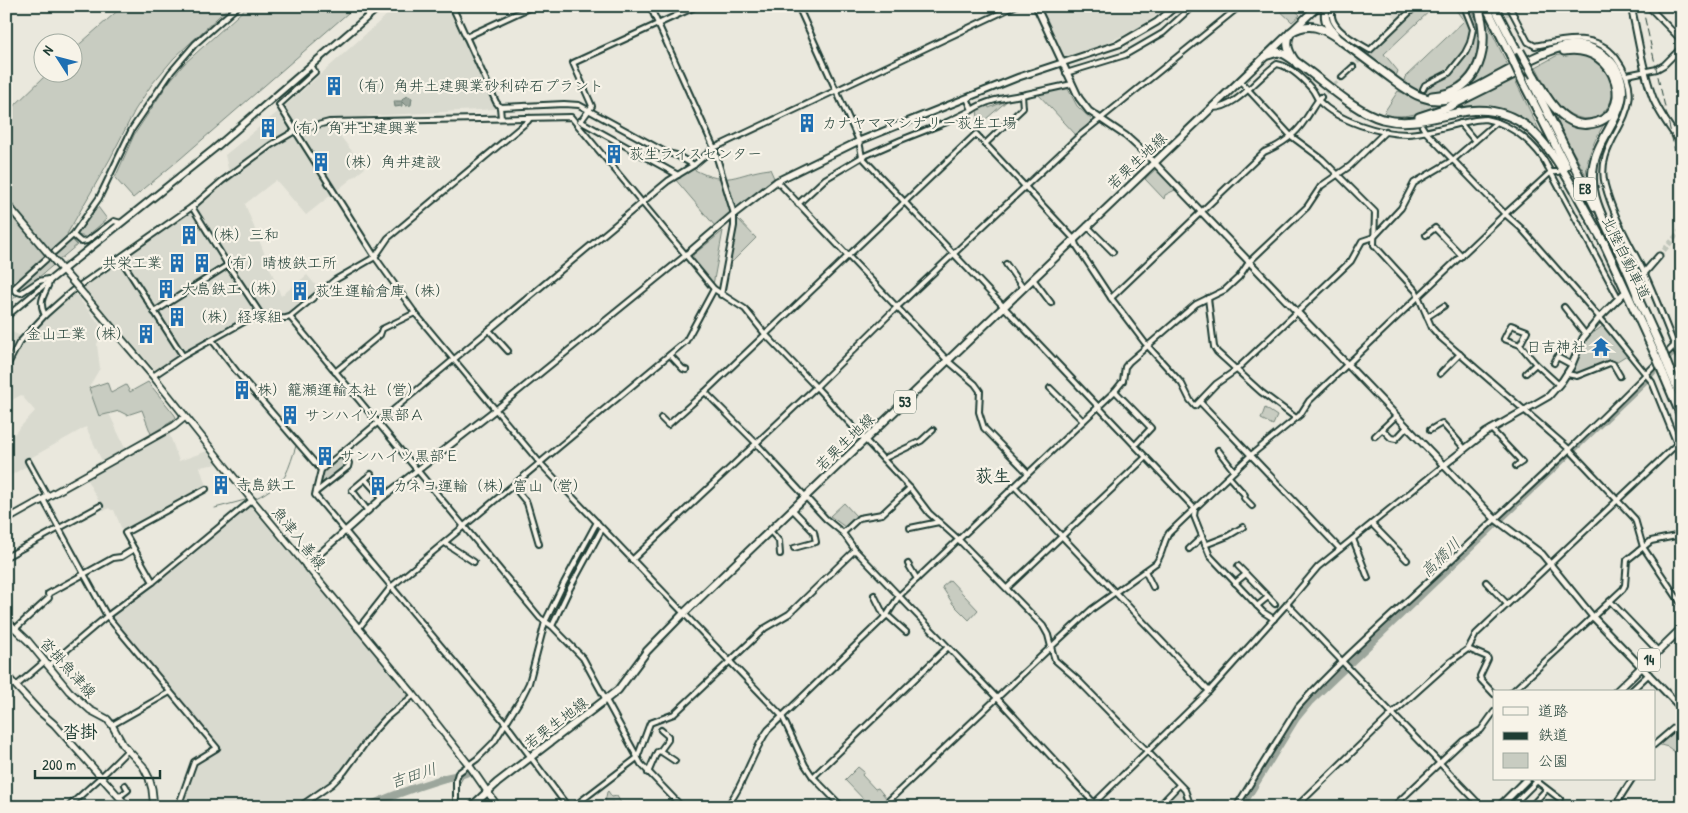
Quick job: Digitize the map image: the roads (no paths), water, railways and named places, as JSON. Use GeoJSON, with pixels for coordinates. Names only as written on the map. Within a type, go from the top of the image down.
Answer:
{"type":"FeatureCollection","features":[{"type":"Feature","properties":{"kind":"highway"},"geometry":{"type":"LineString","coordinates":[[1327,6],[1324,13],[1325,21],[1339,38]]}},
{"type":"Feature","properties":{"kind":"highway"},"geometry":{"type":"LineString","coordinates":[[1405,88],[1422,95],[1438,96],[1457,89],[1472,76],[1480,60],[1484,42],[1483,26],[1478,6]]}},
{"type":"Feature","properties":{"kind":"highway","name":"北陸自動車道"},"geometry":{"type":"LineString","coordinates":[[1486,6],[1517,53]]}},
{"type":"Feature","properties":{"kind":"highway","name":"北陸自動車道"},"geometry":{"type":"LineString","coordinates":[[1496,10],[1639,300],[1682,418]]}},
{"type":"Feature","properties":{"kind":"highway"},"geometry":{"type":"LineString","coordinates":[[1297,64],[1290,54],[1288,46],[1291,32],[1304,26],[1324,28],[1405,88],[1422,98],[1434,100],[1461,95],[1558,48],[1579,45],[1590,48],[1606,57],[1618,72],[1622,83],[1622,95],[1620,109],[1597,152],[1593,166],[1592,181],[1599,209],[1631,278],[1639,300]]}},
{"type":"Feature","properties":{"kind":"highway"},"geometry":{"type":"LineString","coordinates":[[1397,121],[1422,117],[1446,108],[1543,59],[1559,52],[1573,50],[1592,54],[1604,61],[1613,72],[1617,86],[1614,106],[1607,117],[1598,122],[1587,125],[1576,124],[1556,110],[1529,78],[1517,53]]}},
{"type":"Feature","properties":{"kind":"highway"},"geometry":{"type":"LineString","coordinates":[[1268,55],[1278,52],[1284,54],[1365,111],[1377,117],[1397,121],[1430,120],[1478,110],[1501,113],[1522,122],[1540,138],[1554,156],[1605,245]]}},
{"type":"Feature","properties":{"kind":"highway","name":"北陸自動車道"},"geometry":{"type":"LineString","coordinates":[[1529,78],[1605,245],[1659,354]]}},
{"type":"Feature","properties":{"kind":"highway","name":"北陸自動車道"},"geometry":{"type":"LineString","coordinates":[[1666,371],[1682,398]]}},
{"type":"Feature","properties":{"kind":"main road","name":"若栗生地線"},"geometry":{"type":"LineString","coordinates":[[471,807],[488,791],[618,690],[651,647],[684,613],[1154,162],[1241,82],[1315,8]]}},
{"type":"Feature","properties":{"kind":"main road","name":"魚津入善線"},"geometry":{"type":"LineString","coordinates":[[6,203],[153,376],[252,500],[414,695],[469,765],[498,807]]}},
{"type":"Feature","properties":{"kind":"main road"},"geometry":{"type":"LineString","coordinates":[[6,520],[174,426],[185,417]]}},
{"type":"Feature","properties":{"kind":"main road","name":"沓掛魚津線"},"geometry":{"type":"LineString","coordinates":[[11,625],[69,691],[90,710],[107,719],[112,725],[123,745],[142,766],[149,778],[154,807]]}},
{"type":"Feature","properties":{"kind":"main road","name":"14"},"geometry":{"type":"LineString","coordinates":[[1618,690],[1680,632]]}},
{"type":"Feature","properties":{"kind":"main road"},"geometry":{"type":"LineString","coordinates":[[7,677],[54,724],[128,807]]}},
{"type":"Feature","properties":{"kind":"main road"},"geometry":{"type":"LineString","coordinates":[[1499,807],[1526,780]]}},
{"type":"Feature","properties":{"kind":"street"},"geometry":{"type":"LineString","coordinates":[[6,294],[73,235],[99,198],[132,129],[147,106],[196,44],[238,6]]}},
{"type":"Feature","properties":{"kind":"street"},"geometry":{"type":"LineString","coordinates":[[6,317],[50,280],[60,268],[214,149],[380,6]]}},
{"type":"Feature","properties":{"kind":"street"},"geometry":{"type":"LineString","coordinates":[[452,6],[500,107],[501,118]]}},
{"type":"Feature","properties":{"kind":"street"},"geometry":{"type":"LineString","coordinates":[[466,37],[533,6]]}},
{"type":"Feature","properties":{"kind":"street"},"geometry":{"type":"LineString","coordinates":[[650,6],[714,148],[734,214],[734,226],[721,295]]}},
{"type":"Feature","properties":{"kind":"street"},"geometry":{"type":"LineString","coordinates":[[578,121],[592,106],[572,63],[696,6]]}},
{"type":"Feature","properties":{"kind":"street"},"geometry":{"type":"LineString","coordinates":[[798,6],[860,141],[862,157],[1195,509]]}},
{"type":"Feature","properties":{"kind":"street"},"geometry":{"type":"LineString","coordinates":[[568,807],[506,724],[315,495],[321,470],[643,202],[714,148],[1015,6]]}},
{"type":"Feature","properties":{"kind":"street"},"geometry":{"type":"LineString","coordinates":[[1036,6],[1066,73],[1079,98],[1089,111],[1126,136],[1154,162],[1495,519],[1542,554],[1593,617],[1682,709]]}},
{"type":"Feature","properties":{"kind":"street"},"geometry":{"type":"LineString","coordinates":[[306,566],[382,498],[495,410],[777,181],[860,141],[967,98],[1061,62],[1109,48],[1157,22],[1176,6]]}},
{"type":"Feature","properties":{"kind":"street"},"geometry":{"type":"LineString","coordinates":[[1066,73],[1125,54],[1163,33],[1193,6]]}},
{"type":"Feature","properties":{"kind":"street"},"geometry":{"type":"LineString","coordinates":[[632,560],[816,387],[897,307],[1025,186],[1099,119],[1240,6]]}},
{"type":"Feature","properties":{"kind":"street"},"geometry":{"type":"LineString","coordinates":[[1336,6],[1331,17],[1335,24],[1351,38],[1370,50],[1416,6]]}},
{"type":"Feature","properties":{"kind":"street"},"geometry":{"type":"LineString","coordinates":[[1423,89],[1425,86],[1449,73],[1465,53],[1470,43],[1472,29],[1464,6]]}},
{"type":"Feature","properties":{"kind":"street"},"geometry":{"type":"LineString","coordinates":[[1509,6],[1528,42],[1535,46],[1574,39],[1594,42],[1604,47],[1614,56],[1627,75],[1630,93],[1629,106],[1604,160],[1602,169],[1606,188],[1614,209],[1682,364]]}},
{"type":"Feature","properties":{"kind":"street"},"geometry":{"type":"LineString","coordinates":[[1512,12],[1516,6]]}},
{"type":"Feature","properties":{"kind":"street"},"geometry":{"type":"LineString","coordinates":[[1631,6],[1653,99],[1682,145]]}},
{"type":"Feature","properties":{"kind":"street"},"geometry":{"type":"LineString","coordinates":[[1648,6],[1682,42]]}},
{"type":"Feature","properties":{"kind":"street"},"geometry":{"type":"LineString","coordinates":[[1627,75],[1657,69],[1682,48]]}},
{"type":"Feature","properties":{"kind":"street"},"geometry":{"type":"LineString","coordinates":[[1090,807],[1209,691],[1318,567],[1465,449],[1524,409],[1549,396],[1567,374],[1586,335],[1600,317],[1621,296],[1543,158],[1530,142],[1508,126],[1485,119],[1424,128],[1407,134],[1353,124],[1332,112],[1312,89],[1284,65],[1277,64],[1235,100],[1219,108],[1212,108]]}},
{"type":"Feature","properties":{"kind":"street"},"geometry":{"type":"LineString","coordinates":[[311,65],[315,72],[279,105],[375,258],[415,313],[540,463],[782,716],[805,765],[813,777],[842,807]]}},
{"type":"Feature","properties":{"kind":"street"},"geometry":{"type":"LineString","coordinates":[[1342,77],[1353,67]]}},
{"type":"Feature","properties":{"kind":"street"},"geometry":{"type":"LineString","coordinates":[[1241,82],[1291,136],[1322,159],[1375,212],[1374,246],[1416,291],[1432,328],[1440,337],[1569,449],[1635,519],[1643,547],[1682,605]]}},
{"type":"Feature","properties":{"kind":"street"},"geometry":{"type":"LineString","coordinates":[[798,204],[825,178],[862,157],[947,122],[980,104],[991,100],[1072,84]]}},
{"type":"Feature","properties":{"kind":"street"},"geometry":{"type":"LineString","coordinates":[[985,144],[1023,108],[1022,95]]}},
{"type":"Feature","properties":{"kind":"street"},"geometry":{"type":"LineString","coordinates":[[967,98],[972,110]]}},
{"type":"Feature","properties":{"kind":"street"},"geometry":{"type":"LineString","coordinates":[[1111,298],[1264,152],[1281,145],[1291,136],[1304,122],[1314,103],[1320,98]]}},
{"type":"Feature","properties":{"kind":"street"},"geometry":{"type":"LineString","coordinates":[[500,107],[573,104],[590,110],[667,153],[676,155],[694,165]]}},
{"type":"Feature","properties":{"kind":"street"},"geometry":{"type":"LineString","coordinates":[[153,376],[183,356],[248,319],[290,317],[335,280],[375,258],[388,238],[530,118]]}},
{"type":"Feature","properties":{"kind":"street"},"geometry":{"type":"LineString","coordinates":[[6,368],[19,343],[45,315],[72,291],[192,207],[246,163],[271,146],[295,132],[329,122],[571,118],[678,175]]}},
{"type":"Feature","properties":{"kind":"street"},"geometry":{"type":"LineString","coordinates":[[578,121],[714,289],[745,309],[765,334],[910,488],[929,513],[958,538],[1043,626],[1048,635],[1055,660],[1078,680],[1184,790],[1191,807]]}},
{"type":"Feature","properties":{"kind":"street"},"geometry":{"type":"LineString","coordinates":[[661,418],[668,425],[705,392],[976,134],[1074,239],[1111,298],[1148,346],[1182,384],[1195,406],[1216,384],[1236,370],[1352,261],[1362,241],[1374,237],[1401,208],[1414,182],[1453,160],[1497,122]]}},
{"type":"Feature","properties":{"kind":"street"},"geometry":{"type":"LineString","coordinates":[[1460,123],[1475,141]]}},
{"type":"Feature","properties":{"kind":"street"},"geometry":{"type":"LineString","coordinates":[[1296,807],[1392,714],[1450,662],[1468,649],[1476,634],[1677,444],[1652,382],[1646,374],[1600,317],[1521,228],[1505,214],[1424,128]]}},
{"type":"Feature","properties":{"kind":"street"},"geometry":{"type":"LineString","coordinates":[[726,807],[733,798],[761,740],[768,730],[886,616],[899,596],[958,538],[1115,391],[1123,381],[1125,367],[1130,362],[1196,304],[1225,290],[1239,277],[1249,262],[1307,207],[1321,186],[1350,166],[1386,131]]}},
{"type":"Feature","properties":{"kind":"street"},"geometry":{"type":"LineString","coordinates":[[1598,162],[1604,160]]}},
{"type":"Feature","properties":{"kind":"street"},"geometry":{"type":"LineString","coordinates":[[882,807],[1092,610],[1156,563],[1161,557],[1165,539],[1169,533],[1251,455],[1296,418],[1310,401],[1505,214],[1551,172],[1558,172]]}},
{"type":"Feature","properties":{"kind":"street"},"geometry":{"type":"LineString","coordinates":[[777,181],[948,361],[975,384],[980,391],[979,412],[984,428],[1028,473]]}},
{"type":"Feature","properties":{"kind":"street"},"geometry":{"type":"LineString","coordinates":[[192,207],[264,319]]}},
{"type":"Feature","properties":{"kind":"street"},"geometry":{"type":"LineString","coordinates":[[73,235],[81,242],[87,241],[114,221],[120,223]]}},
{"type":"Feature","properties":{"kind":"street"},"geometry":{"type":"LineString","coordinates":[[1087,226],[1113,252]]}},
{"type":"Feature","properties":{"kind":"street"},"geometry":{"type":"LineString","coordinates":[[1426,235],[1435,228],[1462,256]]}},
{"type":"Feature","properties":{"kind":"street"},"geometry":{"type":"LineString","coordinates":[[1642,276],[1660,256]]}},
{"type":"Feature","properties":{"kind":"street"},"geometry":{"type":"LineString","coordinates":[[120,258],[183,356]]}},
{"type":"Feature","properties":{"kind":"street"},"geometry":{"type":"LineString","coordinates":[[1006,264],[1023,288]]}},
{"type":"Feature","properties":{"kind":"street"},"geometry":{"type":"LineString","coordinates":[[154,312],[228,265]]}},
{"type":"Feature","properties":{"kind":"street"},"geometry":{"type":"LineString","coordinates":[[1033,279],[1050,303]]}},
{"type":"Feature","properties":{"kind":"street"},"geometry":{"type":"LineString","coordinates":[[14,288],[21,293],[39,282],[50,280]]}},
{"type":"Feature","properties":{"kind":"street"},"geometry":{"type":"LineString","coordinates":[[45,315],[41,307],[41,299],[48,288],[50,280]]}},
{"type":"Feature","properties":{"kind":"street"},"geometry":{"type":"LineString","coordinates":[[358,629],[391,587],[686,341],[714,289]]}},
{"type":"Feature","properties":{"kind":"street"},"geometry":{"type":"LineString","coordinates":[[1208,298],[1214,347],[1217,352],[1261,392],[1296,418]]}},
{"type":"Feature","properties":{"kind":"street"},"geometry":{"type":"LineString","coordinates":[[1427,318],[1444,306]]}},
{"type":"Feature","properties":{"kind":"street"},"geometry":{"type":"LineString","coordinates":[[1564,307],[1586,335]]}},
{"type":"Feature","properties":{"kind":"street"},"geometry":{"type":"LineString","coordinates":[[335,372],[380,334],[382,329],[415,313]]}},
{"type":"Feature","properties":{"kind":"street"},"geometry":{"type":"LineString","coordinates":[[290,317],[545,622],[552,626],[583,658],[637,758],[648,773],[682,807]]}},
{"type":"Feature","properties":{"kind":"street"},"geometry":{"type":"LineString","coordinates":[[1520,346],[1527,331],[1511,325],[1504,339],[1520,346],[1559,385]]}},
{"type":"Feature","properties":{"kind":"street"},"geometry":{"type":"LineString","coordinates":[[489,330],[508,351]]}},
{"type":"Feature","properties":{"kind":"street"},"geometry":{"type":"LineString","coordinates":[[1236,807],[1298,707],[1342,661],[1569,449],[1682,338]]}},
{"type":"Feature","properties":{"kind":"street"},"geometry":{"type":"LineString","coordinates":[[212,340],[321,470]]}},
{"type":"Feature","properties":{"kind":"street"},"geometry":{"type":"LineString","coordinates":[[1440,374],[1460,354]]}},
{"type":"Feature","properties":{"kind":"street"},"geometry":{"type":"LineString","coordinates":[[670,355],[686,370]]}},
{"type":"Feature","properties":{"kind":"street"},"geometry":{"type":"LineString","coordinates":[[1554,363],[1557,357],[1572,365]]}},
{"type":"Feature","properties":{"kind":"street"},"geometry":{"type":"LineString","coordinates":[[1567,374],[1578,376],[1610,363],[1613,364],[1620,376]]}},
{"type":"Feature","properties":{"kind":"street"},"geometry":{"type":"LineString","coordinates":[[1526,373],[1536,364]]}},
{"type":"Feature","properties":{"kind":"street"},"geometry":{"type":"LineString","coordinates":[[1050,388],[1083,421]]}},
{"type":"Feature","properties":{"kind":"street"},"geometry":{"type":"LineString","coordinates":[[1115,391],[1151,428],[1135,444]]}},
{"type":"Feature","properties":{"kind":"street"},"geometry":{"type":"LineString","coordinates":[[705,392],[756,443],[826,520],[843,534],[855,550],[997,698],[1094,803]]}},
{"type":"Feature","properties":{"kind":"street"},"geometry":{"type":"LineString","coordinates":[[1200,402],[1340,549]]}},
{"type":"Feature","properties":{"kind":"street"},"geometry":{"type":"LineString","coordinates":[[1375,436],[1396,416]]}},
{"type":"Feature","properties":{"kind":"street"},"geometry":{"type":"LineString","coordinates":[[1430,430],[1442,424],[1465,449]]}},
{"type":"Feature","properties":{"kind":"street"},"geometry":{"type":"LineString","coordinates":[[1382,429],[1391,438],[1396,439],[1407,427]]}},
{"type":"Feature","properties":{"kind":"street"},"geometry":{"type":"LineString","coordinates":[[883,459],[921,440],[933,430]]}},
{"type":"Feature","properties":{"kind":"street"},"geometry":{"type":"LineString","coordinates":[[1491,430],[1522,462],[1516,466]]}},
{"type":"Feature","properties":{"kind":"street"},"geometry":{"type":"LineString","coordinates":[[1218,450],[1234,471]]}},
{"type":"Feature","properties":{"kind":"street"},"geometry":{"type":"LineString","coordinates":[[316,492],[348,467],[349,463],[341,453]]}},
{"type":"Feature","properties":{"kind":"street"},"geometry":{"type":"LineString","coordinates":[[1007,588],[1146,457]]}},
{"type":"Feature","properties":{"kind":"street"},"geometry":{"type":"LineString","coordinates":[[28,461],[59,528],[106,616],[216,748],[194,762],[178,807]]}},
{"type":"Feature","properties":{"kind":"street"},"geometry":{"type":"LineString","coordinates":[[368,511],[352,490],[371,474]]}},
{"type":"Feature","properties":{"kind":"street"},"geometry":{"type":"LineString","coordinates":[[1228,477],[1245,495],[1244,498],[1252,506]]}},
{"type":"Feature","properties":{"kind":"street"},"geometry":{"type":"LineString","coordinates":[[365,479],[382,498]]}},
{"type":"Feature","properties":{"kind":"street"},"geometry":{"type":"LineString","coordinates":[[513,486],[527,503],[539,544]]}},
{"type":"Feature","properties":{"kind":"street"},"geometry":{"type":"LineString","coordinates":[[1014,486],[1209,691]]}},
{"type":"Feature","properties":{"kind":"street"},"geometry":{"type":"LineString","coordinates":[[843,534],[859,518],[882,514],[910,488]]}},
{"type":"Feature","properties":{"kind":"street"},"geometry":{"type":"LineString","coordinates":[[153,582],[125,533],[206,489]]}},
{"type":"Feature","properties":{"kind":"street"},"geometry":{"type":"LineString","coordinates":[[16,686],[153,582],[252,500]]}},
{"type":"Feature","properties":{"kind":"street"},"geometry":{"type":"LineString","coordinates":[[6,557],[100,506]]}},
{"type":"Feature","properties":{"kind":"street"},"geometry":{"type":"LineString","coordinates":[[792,509],[814,532],[816,542],[794,548]]}},
{"type":"Feature","properties":{"kind":"street"},"geometry":{"type":"LineString","coordinates":[[1195,509],[1194,516],[1210,556],[1258,606],[1274,619]]}},
{"type":"Feature","properties":{"kind":"street"},"geometry":{"type":"LineString","coordinates":[[456,807],[456,780],[458,772],[487,751],[506,724],[529,683],[545,622],[564,582],[597,522]]}},
{"type":"Feature","properties":{"kind":"street"},"geometry":{"type":"LineString","coordinates":[[910,528],[939,522]]}},
{"type":"Feature","properties":{"kind":"street"},"geometry":{"type":"LineString","coordinates":[[1372,524],[1407,560]]}},
{"type":"Feature","properties":{"kind":"street"},"geometry":{"type":"LineString","coordinates":[[1205,545],[1243,528]]}},
{"type":"Feature","properties":{"kind":"street"},"geometry":{"type":"LineString","coordinates":[[552,626],[602,529]]}},
{"type":"Feature","properties":{"kind":"street"},"geometry":{"type":"LineString","coordinates":[[770,531],[779,541],[780,554]]}},
{"type":"Feature","properties":{"kind":"street"},"geometry":{"type":"LineString","coordinates":[[1514,690],[1623,589],[1627,560],[1651,541],[1676,536],[1682,531]]}},
{"type":"Feature","properties":{"kind":"street"},"geometry":{"type":"LineString","coordinates":[[1189,549],[1202,537]]}},
{"type":"Feature","properties":{"kind":"street"},"geometry":{"type":"LineString","coordinates":[[1353,539],[1368,578]]}},
{"type":"Feature","properties":{"kind":"street"},"geometry":{"type":"LineString","coordinates":[[445,543],[474,562]]}},
{"type":"Feature","properties":{"kind":"street"},"geometry":{"type":"LineString","coordinates":[[6,631],[11,625],[49,598],[48,594],[134,549]]}},
{"type":"Feature","properties":{"kind":"street"},"geometry":{"type":"LineString","coordinates":[[573,807],[637,758],[650,723],[674,714],[765,628],[789,614],[855,550]]}},
{"type":"Feature","properties":{"kind":"street"},"geometry":{"type":"LineString","coordinates":[[908,564],[917,579]]}},
{"type":"Feature","properties":{"kind":"street"},"geometry":{"type":"LineString","coordinates":[[1238,566],[1275,604]]}},
{"type":"Feature","properties":{"kind":"street"},"geometry":{"type":"LineString","coordinates":[[1146,571],[1153,587]]}},
{"type":"Feature","properties":{"kind":"street"},"geometry":{"type":"LineString","coordinates":[[1235,583],[1246,574]]}},
{"type":"Feature","properties":{"kind":"street"},"geometry":{"type":"LineString","coordinates":[[1486,582],[1507,604]]}},
{"type":"Feature","properties":{"kind":"street"},"geometry":{"type":"LineString","coordinates":[[874,595],[886,616],[906,632]]}},
{"type":"Feature","properties":{"kind":"street"},"geometry":{"type":"LineString","coordinates":[[1258,606],[1268,597]]}},
{"type":"Feature","properties":{"kind":"street"},"geometry":{"type":"LineString","coordinates":[[1610,601],[1658,651]]}},
{"type":"Feature","properties":{"kind":"street"},"geometry":{"type":"LineString","coordinates":[[1287,604],[1482,807]]}},
{"type":"Feature","properties":{"kind":"street"},"geometry":{"type":"LineString","coordinates":[[813,777],[947,648]]}},
{"type":"Feature","properties":{"kind":"street"},"geometry":{"type":"LineString","coordinates":[[1468,649],[1487,657],[1488,659],[1480,676],[1481,680],[1493,693]]}},
{"type":"Feature","properties":{"kind":"street"},"geometry":{"type":"LineString","coordinates":[[1632,690],[1649,674]]}},
{"type":"Feature","properties":{"kind":"street"},"geometry":{"type":"LineString","coordinates":[[112,725],[170,692]]}},
{"type":"Feature","properties":{"kind":"street"},"geometry":{"type":"LineString","coordinates":[[299,807],[332,784],[344,772],[375,730],[414,695]]}},
{"type":"Feature","properties":{"kind":"street"},"geometry":{"type":"LineString","coordinates":[[1393,807],[1463,741],[1481,730],[1493,713]]}},
{"type":"Feature","properties":{"kind":"street"},"geometry":{"type":"LineString","coordinates":[[1656,743],[1682,721]]}},
{"type":"Feature","properties":{"kind":"street"},"geometry":{"type":"LineString","coordinates":[[648,773],[657,752],[660,751],[668,740],[668,736],[661,730]]}},
{"type":"Feature","properties":{"kind":"street"},"geometry":{"type":"LineString","coordinates":[[68,807],[128,750]]}},
{"type":"Feature","properties":{"kind":"street"},"geometry":{"type":"LineString","coordinates":[[660,751],[675,761]]}},
{"type":"Feature","properties":{"kind":"street"},"geometry":{"type":"LineString","coordinates":[[1511,807],[1537,780],[1546,790],[1560,799]]}},
{"type":"Feature","properties":{"kind":"street"},"geometry":{"type":"LineString","coordinates":[[1614,807],[1631,780]]}},
{"type":"Feature","properties":{"kind":"street"},"geometry":{"type":"LineString","coordinates":[[119,797],[128,790],[125,785]]}},
{"type":"Feature","properties":{"kind":"street"},"geometry":{"type":"LineString","coordinates":[[1158,807],[1179,785]]}},
{"type":"Feature","properties":{"kind":"street"},"geometry":{"type":"LineString","coordinates":[[1532,805],[1546,790]]}},
{"type":"Feature","properties":{"kind":"waterway"},"geometry":{"type":"LineString","coordinates":[[78,283],[153,232],[213,187]]}},
{"type":"Feature","properties":{"kind":"waterway"},"geometry":{"type":"LineString","coordinates":[[46,311],[72,287]]}},
{"type":"Feature","properties":{"kind":"waterway"},"geometry":{"type":"LineString","coordinates":[[6,362],[22,336],[43,314]]}},
{"type":"Feature","properties":{"kind":"waterway","name":"高橋川"},"geometry":{"type":"LineString","coordinates":[[1241,807],[1296,718],[1310,701],[1643,382],[1658,365],[1682,345]]}},
{"type":"Feature","properties":{"kind":"waterway"},"geometry":{"type":"LineString","coordinates":[[253,499],[261,496],[279,483],[285,476],[291,461],[296,446],[279,425]]}},
{"type":"Feature","properties":{"kind":"waterway"},"geometry":{"type":"LineString","coordinates":[[215,508],[249,499]]}},
{"type":"Feature","properties":{"kind":"waterway","name":"吉田川"},"geometry":{"type":"LineString","coordinates":[[367,807],[413,788],[468,772]]}},
{"type":"Feature","properties":{"kind":"waterway","name":"吉田川"},"geometry":{"type":"LineString","coordinates":[[458,786],[465,774]]}},
{"type":"Feature","properties":{"kind":"waterway"},"geometry":{"type":"LineString","coordinates":[[458,797],[458,807]]}},
{"type":"Feature","properties":{"kind":"tunnel"},"geometry":{"type":"LineString","coordinates":[[1500,17],[1512,12]]}},
{"type":"Feature","properties":{"kind":"tunnel"},"geometry":{"type":"LineString","coordinates":[[1473,29],[1494,20]]}},
{"type":"Feature","properties":{"kind":"tunnel"},"geometry":{"type":"LineString","coordinates":[[1353,67],[1370,50]]}},
{"type":"Feature","properties":{"kind":"tunnel"},"geometry":{"type":"LineString","coordinates":[[1321,97],[1342,77]]}},
{"type":"Feature","properties":{"kind":"tunnel"},"geometry":{"type":"LineString","coordinates":[[1423,89],[1423,117]]}},
{"type":"Feature","properties":{"kind":"tunnel"},"geometry":{"type":"LineString","coordinates":[[1563,171],[1595,162]]}},
{"type":"Feature","properties":{"kind":"tunnel"},"geometry":{"type":"LineString","coordinates":[[1659,256],[1682,229]]}},
{"type":"Feature","properties":{"kind":"tunnel"},"geometry":{"type":"LineString","coordinates":[[1677,444],[1682,439]]}},
{"type":"Feature","properties":{"kind":"railway"},"geometry":{"type":"LineString","coordinates":[[1642,6],[1682,182]]}},
{"type":"Feature","properties":{"kind":"place","name":"（有）角井土建興業砂利砕石プラント"},"geometry":{"type":"Point","coordinates":[334,86]}},
{"type":"Feature","properties":{"kind":"place","name":"カナヤママシナリー荻生工場"},"geometry":{"type":"Point","coordinates":[807,123]}},
{"type":"Feature","properties":{"kind":"place","name":"（有）角井土建興業"},"geometry":{"type":"Point","coordinates":[268,128]}},
{"type":"Feature","properties":{"kind":"place","name":"荻生ライスセンター"},"geometry":{"type":"Point","coordinates":[614,154]}},
{"type":"Feature","properties":{"kind":"place","name":"（株）角井建設"},"geometry":{"type":"Point","coordinates":[321,162]}},
{"type":"Feature","properties":{"kind":"place","name":"（株）三和"},"geometry":{"type":"Point","coordinates":[189,235]}},
{"type":"Feature","properties":{"kind":"place","name":"共栄工業"},"geometry":{"type":"Point","coordinates":[177,263]}},
{"type":"Feature","properties":{"kind":"place","name":"（有）晴柀鉄工所"},"geometry":{"type":"Point","coordinates":[202,263]}},
{"type":"Feature","properties":{"kind":"place","name":"大島鉄工（株）"},"geometry":{"type":"Point","coordinates":[166,289]}},
{"type":"Feature","properties":{"kind":"place","name":"荻生運輸倉庫（株）"},"geometry":{"type":"Point","coordinates":[300,291]}},
{"type":"Feature","properties":{"kind":"place","name":"（株）経塚組"},"geometry":{"type":"Point","coordinates":[177,317]}},
{"type":"Feature","properties":{"kind":"place","name":"金山工業（株）"},"geometry":{"type":"Point","coordinates":[146,334]}},
{"type":"Feature","properties":{"kind":"place","name":"日吉神社"},"geometry":{"type":"Point","coordinates":[1601,347]}},
{"type":"Feature","properties":{"kind":"place","name":"株）籠瀬運輸本社（営）"},"geometry":{"type":"Point","coordinates":[242,390]}},
{"type":"Feature","properties":{"kind":"place","name":"サンハイツ黒部Ａ"},"geometry":{"type":"Point","coordinates":[290,415]}},
{"type":"Feature","properties":{"kind":"place","name":"サンハイツ黒部Ｅ"},"geometry":{"type":"Point","coordinates":[325,456]}},
{"type":"Feature","properties":{"kind":"place","name":"寺島鉄工"},"geometry":{"type":"Point","coordinates":[221,485]}},
{"type":"Feature","properties":{"kind":"place","name":"カネヨ運輸（株）富山（営）"},"geometry":{"type":"Point","coordinates":[378,486]}},
{"type":"Feature","properties":{"kind":"district","name":"荻生"},"geometry":{"type":"Point","coordinates":[993,476]}},
{"type":"Feature","properties":{"kind":"district","name":"沓掛"},"geometry":{"type":"Point","coordinates":[80,732]}}]}
